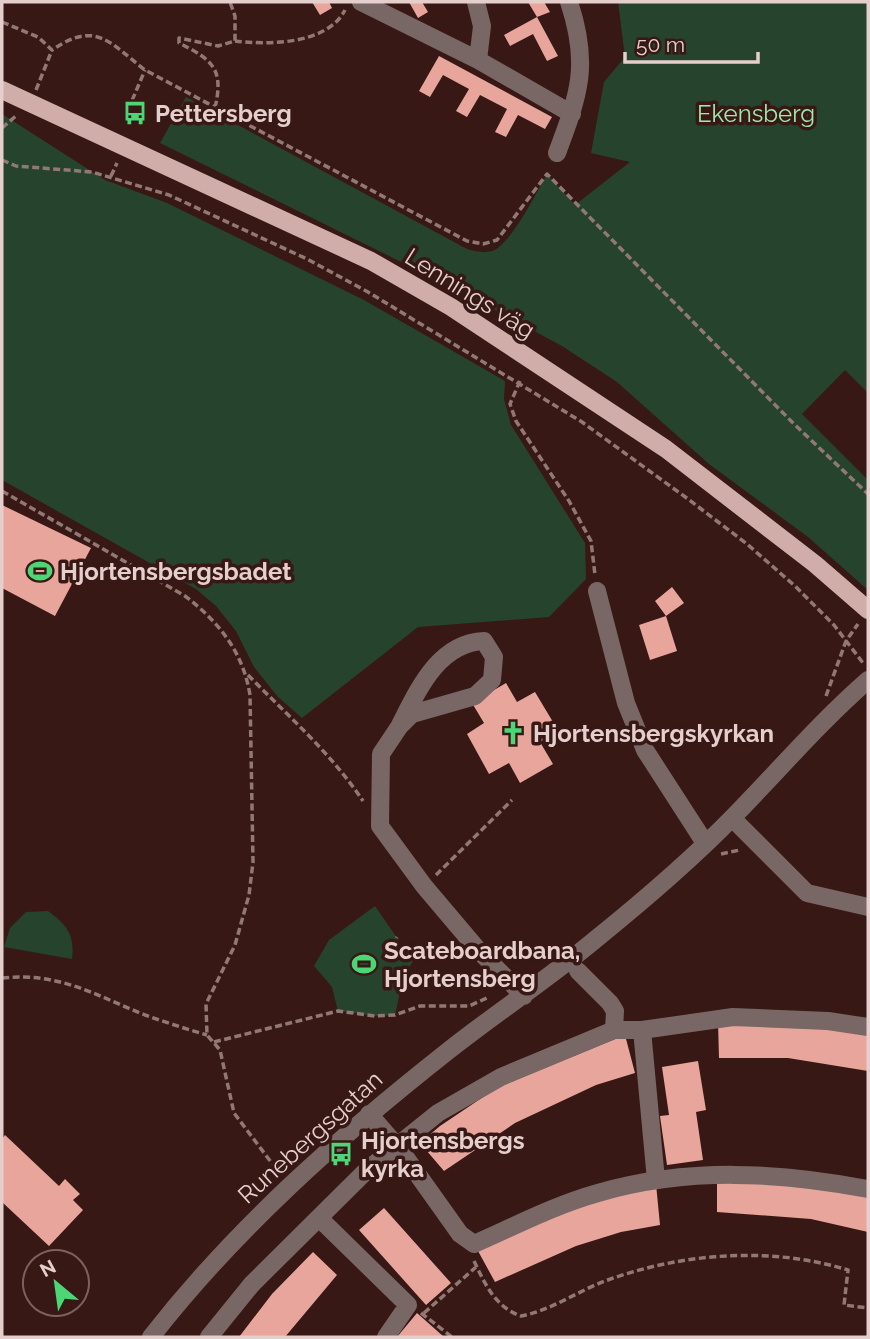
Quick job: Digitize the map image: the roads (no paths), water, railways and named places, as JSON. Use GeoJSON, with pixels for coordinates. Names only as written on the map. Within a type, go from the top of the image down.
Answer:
{"type":"FeatureCollection","features":[{"type":"Feature","properties":{"kind":"main road","name":"Lennings väg"},"geometry":{"type":"LineString","coordinates":[[9,93],[371,261],[452,307],[666,449],[804,555],[864,616]]}},
{"type":"Feature","properties":{"kind":"street"},"geometry":{"type":"LineString","coordinates":[[361,2],[478,60],[572,114]]}},
{"type":"Feature","properties":{"kind":"street"},"geometry":{"type":"LineString","coordinates":[[476,2],[482,26],[478,60]]}},
{"type":"Feature","properties":{"kind":"street"},"geometry":{"type":"LineString","coordinates":[[558,153],[581,85],[580,53],[569,2]]}},
{"type":"Feature","properties":{"kind":"street"},"geometry":{"type":"LineString","coordinates":[[597,592],[626,703],[645,750],[709,850]]}},
{"type":"Feature","properties":{"kind":"street"},"geometry":{"type":"LineString","coordinates":[[399,727],[412,714],[475,696],[492,680],[494,657],[484,640],[467,642],[440,659],[419,688],[399,727],[381,754],[380,826],[424,886],[479,951],[519,991]]}},
{"type":"Feature","properties":{"kind":"street","name":"Runebergsgatan"},"geometry":{"type":"LineString","coordinates":[[150,1337],[214,1262],[270,1203],[369,1114],[519,991],[596,939],[709,850],[732,818],[839,706],[868,680]]}},
{"type":"Feature","properties":{"kind":"street"},"geometry":{"type":"LineString","coordinates":[[732,818],[807,893],[868,907]]}},
{"type":"Feature","properties":{"kind":"street"},"geometry":{"type":"LineString","coordinates":[[578,971],[615,1011],[614,1030]]}},
{"type":"Feature","properties":{"kind":"street"},"geometry":{"type":"LineString","coordinates":[[209,1337],[252,1284],[396,1146],[438,1112],[501,1077],[614,1030],[642,1030],[733,1017],[828,1021],[868,1027]]}},
{"type":"Feature","properties":{"kind":"street"},"geometry":{"type":"LineString","coordinates":[[642,1030],[656,1180]]}},
{"type":"Feature","properties":{"kind":"street"},"geometry":{"type":"LineString","coordinates":[[369,1114],[396,1146],[460,1234],[474,1244],[587,1197],[656,1180],[723,1173],[822,1180],[868,1189]]}},
{"type":"Feature","properties":{"kind":"street"},"geometry":{"type":"LineString","coordinates":[[319,1217],[415,1309],[386,1337]]}},
{"type":"Feature","properties":{"kind":"place","name":"Pettersberg"},"geometry":{"type":"Point","coordinates":[135,113]}},
{"type":"Feature","properties":{"kind":"place","name":"Hjortensbergsbadet"},"geometry":{"type":"Point","coordinates":[40,571]}},
{"type":"Feature","properties":{"kind":"place","name":"Hjortensbergskyrkan"},"geometry":{"type":"Point","coordinates":[513,733]}},
{"type":"Feature","properties":{"kind":"place","name":"Scateboardbana, Hjortensberg"},"geometry":{"type":"Point","coordinates":[364,964]}},
{"type":"Feature","properties":{"kind":"place","name":"Hjortensbergs kyrka"},"geometry":{"type":"Point","coordinates":[341,1154]}},
{"type":"Feature","properties":{"kind":"park label","name":"Ekensberg"},"geometry":{"type":"Point","coordinates":[756,113]}}]}
